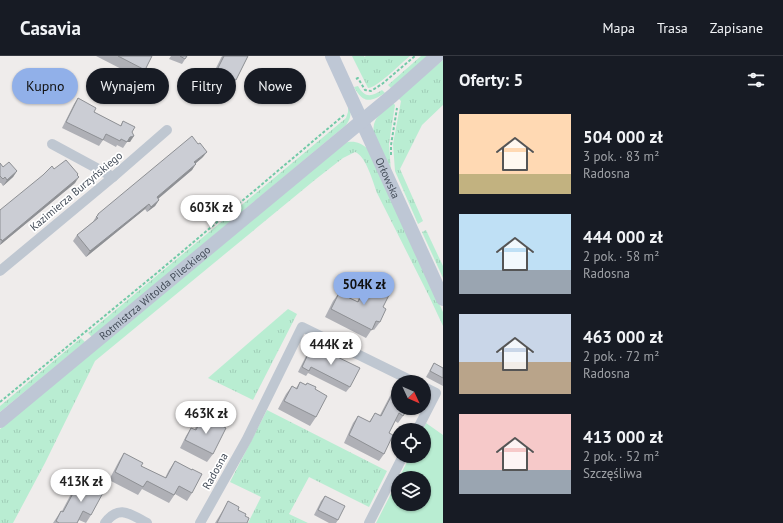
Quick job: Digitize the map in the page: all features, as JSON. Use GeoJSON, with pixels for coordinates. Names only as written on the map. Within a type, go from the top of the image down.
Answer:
{"type":"FeatureCollection","features":[{"type":"Feature","properties":{"kind":"street","name":"Orłowska"},"geometry":{"type":"LineString","coordinates":[[332,56],[443,299]]}},
{"type":"Feature","properties":{"kind":"street","name":"Rotmistrza Witolda Pileckiego"},"geometry":{"type":"LineString","coordinates":[[0,421],[392,96],[437,56]]}},
{"type":"Feature","properties":{"kind":"street","name":"Kazimierza Burzyńskiego"},"geometry":{"type":"LineString","coordinates":[[0,271],[167,130]]}},
{"type":"Feature","properties":{"kind":"street"},"geometry":{"type":"LineString","coordinates":[[52,144],[113,177]]}},
{"type":"Feature","properties":{"kind":"street","name":"Radosna"},"geometry":{"type":"LineString","coordinates":[[200,523],[247,439],[302,326],[400,375]]}},
{"type":"Feature","properties":{"kind":"street"},"geometry":{"type":"LineString","coordinates":[[431,390],[436,393],[431,403]]}},
{"type":"Feature","properties":{"kind":"street"},"geometry":{"type":"LineString","coordinates":[[369,523],[400,463]]}},
{"type":"Feature","properties":{"kind":"street"},"geometry":{"type":"LineString","coordinates":[[105,523],[114,513],[123,512],[131,514],[147,523]]}},
{"type":"Feature","properties":{"kind":"path"},"geometry":{"type":"LineString","coordinates":[[346,85],[358,78],[365,90],[371,91],[382,84],[415,56]]}},
{"type":"Feature","properties":{"kind":"path"},"geometry":{"type":"LineString","coordinates":[[392,96],[398,102],[391,145],[392,159]]}},
{"type":"Feature","properties":{"kind":"path"},"geometry":{"type":"LineString","coordinates":[[0,402],[158,272],[344,115],[345,110]]}},
{"type":"Feature","properties":{"kind":"green space"},"geometry":{"type":"Polygon","coordinates":[[[352,56],[410,56],[383,80],[368,88],[352,56]]]}},
{"type":"Feature","properties":{"kind":"green space"},"geometry":{"type":"Polygon","coordinates":[[[421,56],[429,56],[391,88],[388,85],[421,56]]]}},
{"type":"Feature","properties":{"kind":"green space"},"geometry":{"type":"Polygon","coordinates":[[[443,60],[443,105],[422,125],[400,169],[423,221],[418,224],[395,171],[393,144],[401,101],[398,98],[443,60]]]}},
{"type":"Feature","properties":{"kind":"green space"},"geometry":{"type":"Polygon","coordinates":[[[358,86],[363,93],[368,95],[375,94],[382,90],[385,93],[371,100],[364,99],[357,93],[354,87],[358,86]]]}},
{"type":"Feature","properties":{"kind":"green space"},"geometry":{"type":"Polygon","coordinates":[[[393,103],[395,105],[389,144],[391,171],[373,132],[376,119],[393,103]]]}},
{"type":"Feature","properties":{"kind":"green space"},"geometry":{"type":"Polygon","coordinates":[[[348,104],[350,115],[346,125],[92,337],[88,333],[346,118],[348,104]]]}},
{"type":"Feature","properties":{"kind":"green space"},"geometry":{"type":"Polygon","coordinates":[[[348,142],[358,143],[368,149],[443,312],[443,326],[377,193],[366,164],[359,154],[355,152],[343,158],[316,179],[95,361],[45,463],[13,523],[0,523],[0,429],[348,142]]]}},
{"type":"Feature","properties":{"kind":"green space"},"geometry":{"type":"Polygon","coordinates":[[[426,230],[443,266],[443,278],[422,232],[426,230]]]}},
{"type":"Feature","properties":{"kind":"green space"},"geometry":{"type":"Polygon","coordinates":[[[288,309],[297,314],[253,400],[208,378],[288,309]]]}},
{"type":"Feature","properties":{"kind":"green space"},"geometry":{"type":"Polygon","coordinates":[[[81,338],[85,342],[0,412],[0,406],[81,338]]]}},
{"type":"Feature","properties":{"kind":"green space"},"geometry":{"type":"Polygon","coordinates":[[[267,410],[387,471],[369,507],[309,477],[289,514],[308,523],[248,523],[261,497],[230,482],[267,410]]]}},
{"type":"Feature","properties":{"kind":"green space"},"geometry":{"type":"Polygon","coordinates":[[[431,427],[443,435],[443,523],[376,523],[391,494],[391,511],[431,511],[431,471],[402,471],[406,463],[431,463],[431,427]]]}},
{"type":"Feature","properties":{"kind":"building"},"geometry":{"type":"Polygon","coordinates":[[[118,56],[152,56],[146,68],[141,68],[118,56]]]}},
{"type":"Feature","properties":{"kind":"building"},"geometry":{"type":"Polygon","coordinates":[[[180,56],[187,56],[185,59],[180,56]]]}},
{"type":"Feature","properties":{"kind":"building"},"geometry":{"type":"Polygon","coordinates":[[[224,56],[248,56],[236,80],[236,68],[218,68],[224,56]]]}},
{"type":"Feature","properties":{"kind":"building"},"geometry":{"type":"Polygon","coordinates":[[[78,98],[86,102],[86,104],[96,108],[94,112],[121,126],[123,121],[135,127],[132,132],[134,136],[130,137],[127,142],[121,139],[120,141],[106,134],[103,140],[66,122],[75,104],[78,104],[78,98]]]}},
{"type":"Feature","properties":{"kind":"building"},"geometry":{"type":"Polygon","coordinates":[[[192,136],[207,152],[194,162],[196,164],[157,197],[159,200],[151,207],[149,204],[90,251],[77,235],[98,218],[96,217],[98,214],[192,136]]]}},
{"type":"Feature","properties":{"kind":"building"},"geometry":{"type":"Polygon","coordinates":[[[66,160],[79,177],[2,241],[1,239],[0,240],[0,210],[52,166],[54,169],[66,160]]]}},
{"type":"Feature","properties":{"kind":"building"},"geometry":{"type":"Polygon","coordinates":[[[9,162],[17,171],[7,180],[5,177],[3,179],[0,176],[0,163],[3,167],[9,162]]]}},
{"type":"Feature","properties":{"kind":"building"},"geometry":{"type":"Polygon","coordinates":[[[368,282],[390,293],[383,307],[386,309],[380,322],[376,321],[372,330],[331,309],[339,293],[358,302],[368,282]]]}},
{"type":"Feature","properties":{"kind":"building"},"geometry":{"type":"Polygon","coordinates":[[[311,348],[319,352],[321,349],[360,368],[350,387],[311,367],[309,371],[302,367],[311,348]]]}},
{"type":"Feature","properties":{"kind":"building"},"geometry":{"type":"Polygon","coordinates":[[[434,363],[443,368],[443,378],[430,371],[434,363]]]}},
{"type":"Feature","properties":{"kind":"building"},"geometry":{"type":"Polygon","coordinates":[[[300,382],[316,387],[315,389],[327,396],[316,417],[284,401],[292,386],[297,389],[300,382]]]}},
{"type":"Feature","properties":{"kind":"building"},"geometry":{"type":"Polygon","coordinates":[[[391,397],[391,415],[398,415],[394,423],[391,423],[389,433],[391,434],[391,439],[384,454],[349,435],[358,416],[370,422],[375,413],[381,416],[391,397]]]}},
{"type":"Feature","properties":{"kind":"building"},"geometry":{"type":"Polygon","coordinates":[[[203,416],[226,428],[213,454],[185,440],[191,428],[196,430],[203,416]]]}},
{"type":"Feature","properties":{"kind":"building"},"geometry":{"type":"Polygon","coordinates":[[[124,453],[143,463],[141,466],[166,478],[175,461],[202,474],[192,493],[179,486],[174,495],[147,481],[143,487],[115,472],[124,453]]]}},
{"type":"Feature","properties":{"kind":"building"},"geometry":{"type":"Polygon","coordinates":[[[86,481],[104,491],[91,515],[83,511],[77,523],[59,523],[56,521],[61,511],[63,512],[77,486],[82,488],[86,481]]]}},
{"type":"Feature","properties":{"kind":"building"},"geometry":{"type":"Polygon","coordinates":[[[325,496],[345,506],[338,520],[318,510],[325,496]]]}},
{"type":"Feature","properties":{"kind":"building"},"geometry":{"type":"Polygon","coordinates":[[[228,501],[239,507],[238,510],[246,514],[245,516],[249,518],[247,523],[217,523],[228,501]]]}}]}
